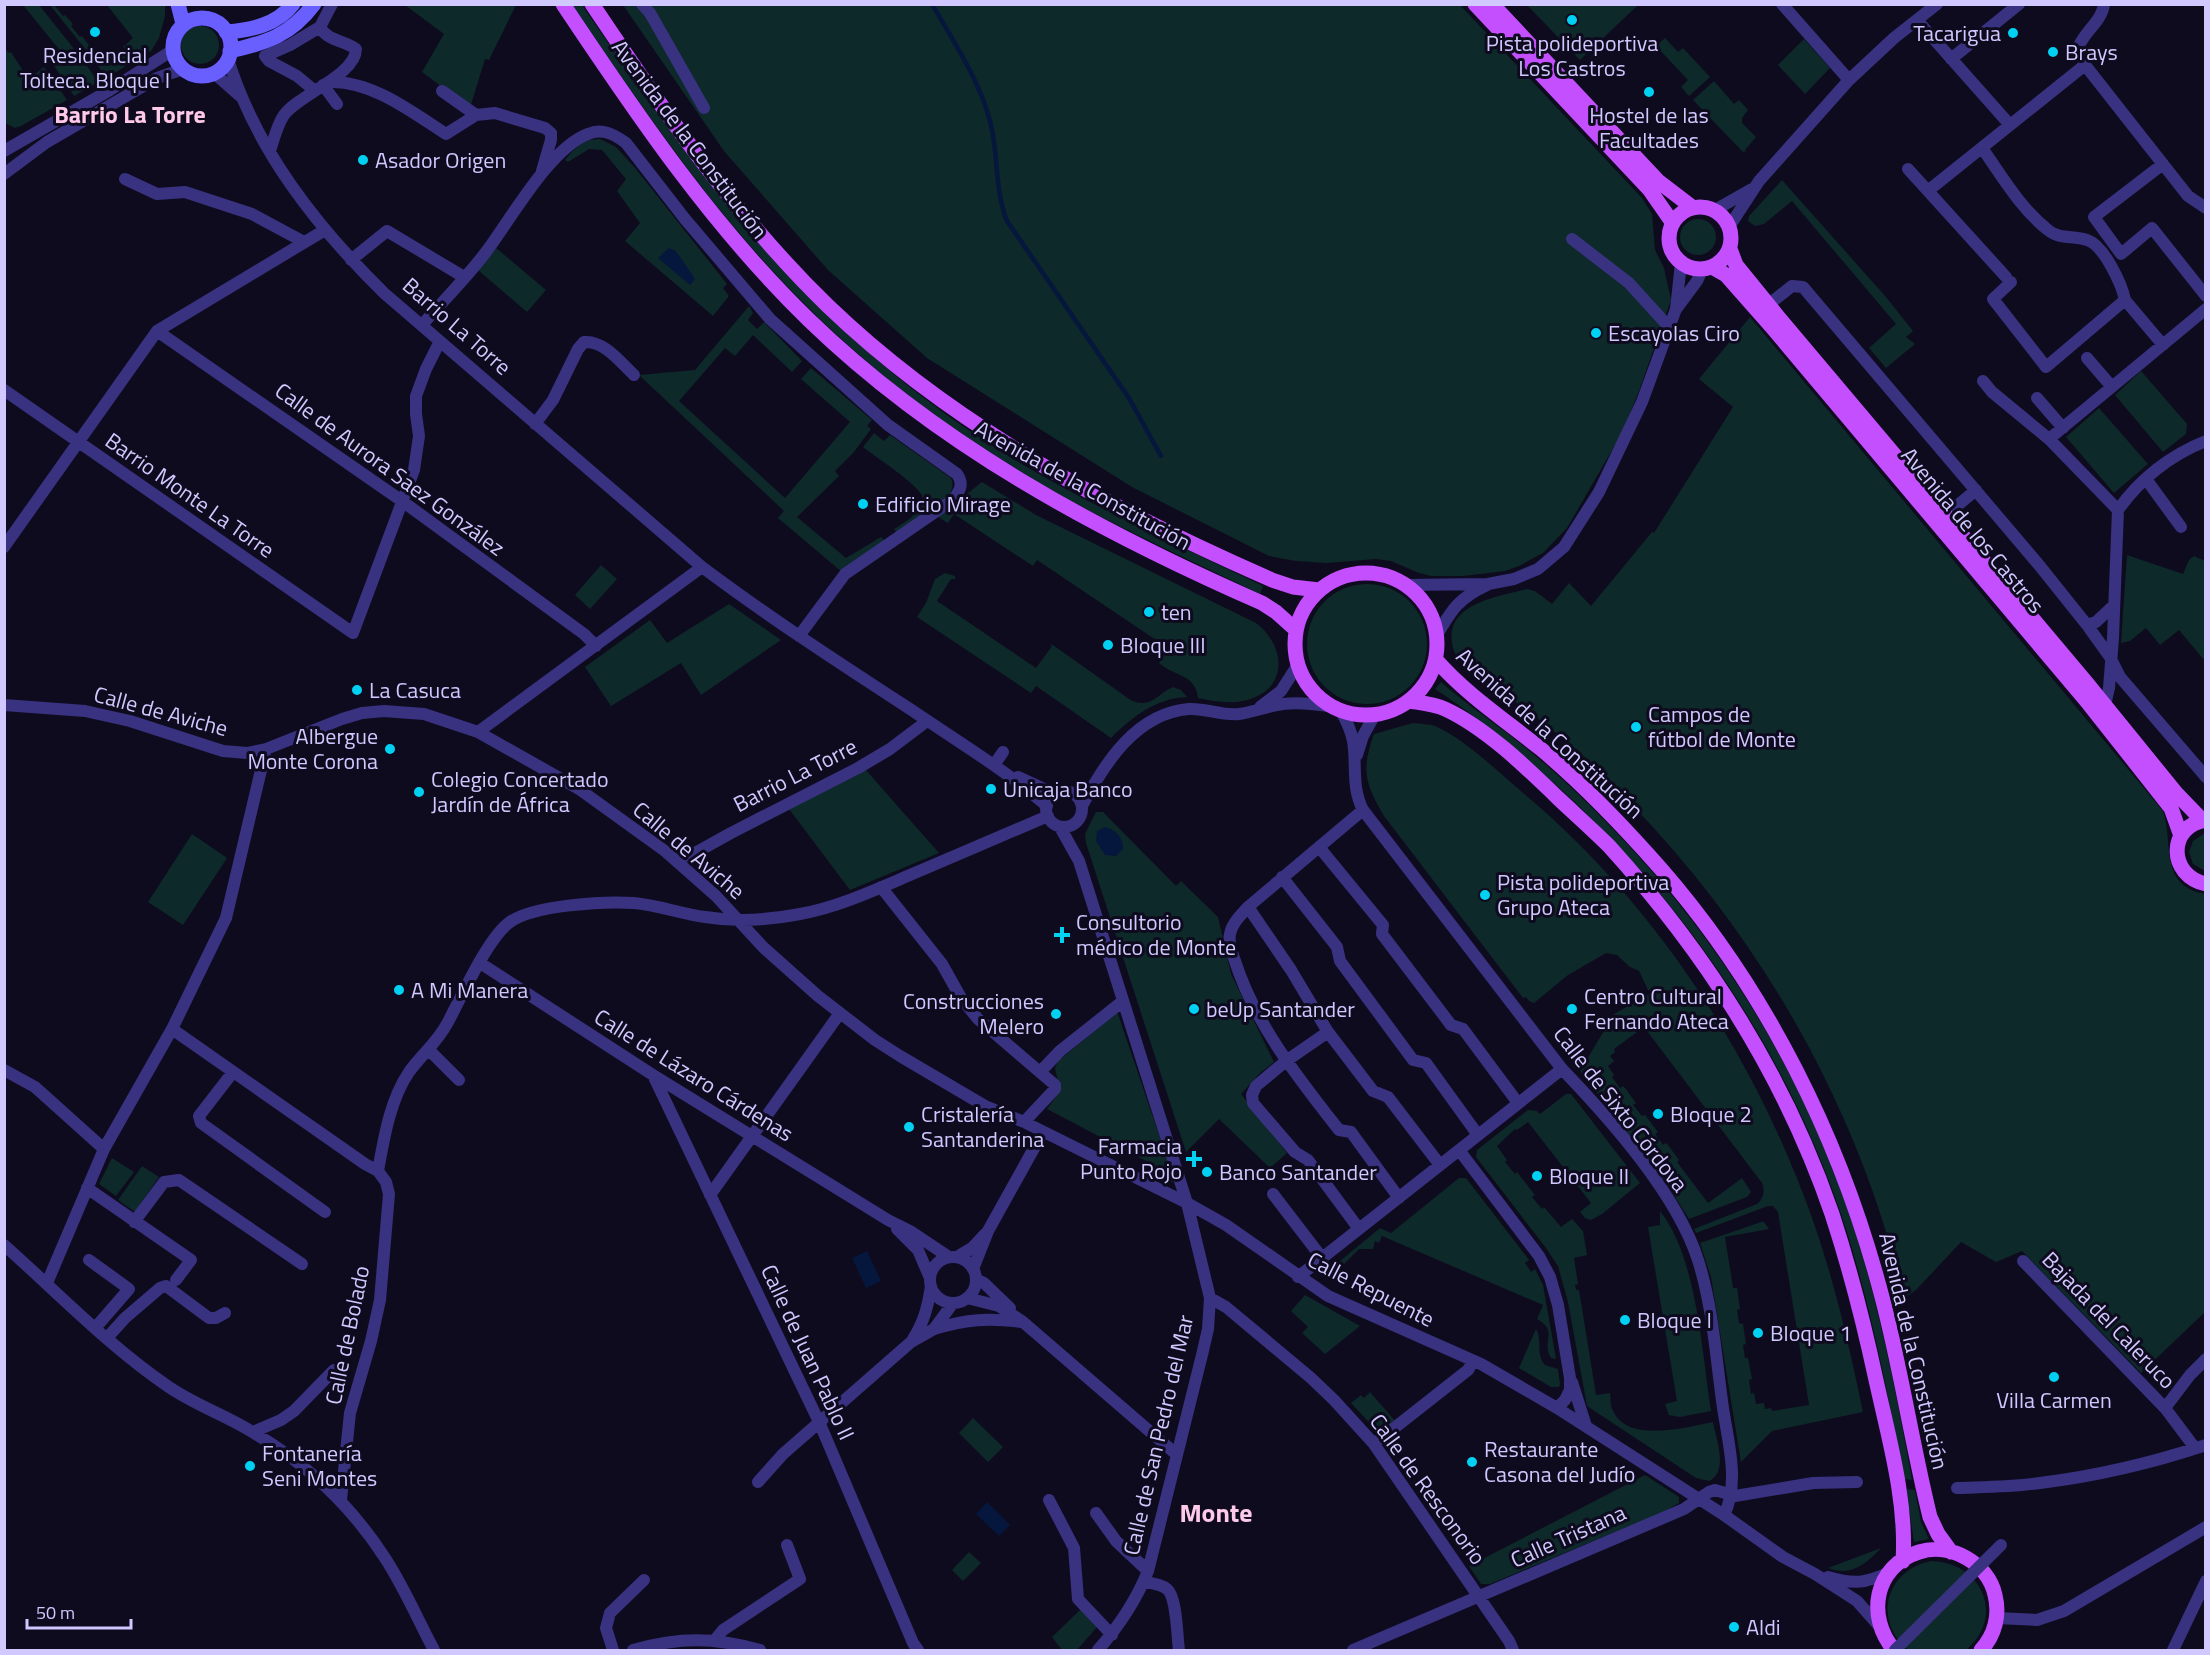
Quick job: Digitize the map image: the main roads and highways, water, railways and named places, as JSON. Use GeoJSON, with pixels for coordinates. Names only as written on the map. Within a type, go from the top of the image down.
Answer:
{"type":"FeatureCollection","features":[{"type":"Feature","properties":{"kind":"main road"},"geometry":{"type":"LineString","coordinates":[[178,4],[183,24]]}},
{"type":"Feature","properties":{"kind":"main road"},"geometry":{"type":"LineString","coordinates":[[198,4],[210,19],[226,32],[258,27],[273,21],[293,4]]}},
{"type":"Feature","properties":{"kind":"main road"},"geometry":{"type":"LineString","coordinates":[[210,19],[196,18],[183,24],[175,35],[173,50],[176,60],[183,69],[198,75],[214,73],[229,55],[278,37],[302,20],[314,4]]}},
{"type":"Feature","properties":{"kind":"main road","name":"Avenida de la Constitución"},"geometry":{"type":"LineString","coordinates":[[563,4],[649,129],[704,203],[775,285],[846,355],[922,417],[1008,474],[1117,534],[1262,603],[1295,629]]}},
{"type":"Feature","properties":{"kind":"main road","name":"Avenida de la Constitución"},"geometry":{"type":"LineString","coordinates":[[592,4],[702,162],[759,231],[827,305],[900,370],[971,422],[1071,483],[1264,576],[1293,587],[1319,590]]}},
{"type":"Feature","properties":{"kind":"main road"},"geometry":{"type":"LineString","coordinates":[[1475,4],[1649,189],[1672,222]]}},
{"type":"Feature","properties":{"kind":"main road"},"geometry":{"type":"LineString","coordinates":[[1492,4],[1658,181],[1692,207]]}},
{"type":"Feature","properties":{"kind":"main road","name":"Barrio La Torre"},"geometry":{"type":"LineString","coordinates":[[226,32],[230,41],[229,55]]}},
{"type":"Feature","properties":{"kind":"main road"},"geometry":{"type":"LineString","coordinates":[[1704,206],[1715,210],[1730,227],[1730,249],[1725,257],[1707,269],[1691,268],[1681,263],[1673,255],[1669,244],[1668,233],[1672,222],[1692,207],[1704,206]]}},
{"type":"Feature","properties":{"kind":"main road","name":"Avenida de los Castros"},"geometry":{"type":"LineString","coordinates":[[1730,249],[1736,265],[1768,305],[2105,705],[2176,793],[2204,820]]}},
{"type":"Feature","properties":{"kind":"main road","name":"Avenida de los Castros"},"geometry":{"type":"LineString","coordinates":[[1707,269],[1726,275],[1771,326],[2089,704],[2171,808],[2181,836]]}},
{"type":"Feature","properties":{"kind":"main road"},"geometry":{"type":"LineString","coordinates":[[1365,574],[1387,577],[1415,592],[1427,607],[1437,635],[1436,660],[1422,689],[1409,701],[1374,716],[1337,709],[1316,693],[1306,680],[1299,663],[1295,649],[1295,629],[1305,607],[1319,590],[1342,579],[1365,574]]}},
{"type":"Feature","properties":{"kind":"main road","name":"Avenida de la Constitución"},"geometry":{"type":"LineString","coordinates":[[1436,660],[1466,691],[1544,752],[1628,832],[1693,908],[1724,949],[1760,1004],[1814,1105],[1835,1151],[1852,1199],[1882,1297],[1930,1517],[1938,1534],[1951,1552]]}},
{"type":"Feature","properties":{"kind":"main road","name":"Avenida de la Constitución"},"geometry":{"type":"LineString","coordinates":[[1409,701],[1444,709],[1485,735],[1534,775],[1607,844],[1674,923],[1704,964],[1753,1041],[1775,1080],[1811,1159],[1831,1212],[1846,1262],[1863,1321],[1897,1484],[1904,1538],[1903,1561]]}},
{"type":"Feature","properties":{"kind":"main road"},"geometry":{"type":"LineString","coordinates":[[2204,820],[2194,823],[2181,836],[2177,846],[2177,857],[2188,877],[2205,884]]}},
{"type":"Feature","properties":{"kind":"main road"},"geometry":{"type":"LineString","coordinates":[[1895,1650],[1887,1642],[1877,1613],[1878,1600],[1884,1581],[1903,1561],[1918,1552],[1933,1550],[1951,1552],[1965,1557],[1987,1576],[1994,1589],[1997,1618],[1994,1632],[1981,1650]]}},
{"type":"Feature","properties":{"kind":"water"},"geometry":{"type":"Polygon","coordinates":[[[669,248],[676,251],[695,279],[690,285],[658,258],[669,248]]]}},
{"type":"Feature","properties":{"kind":"water"},"geometry":{"type":"Polygon","coordinates":[[[1105,827],[1116,832],[1122,841],[1123,849],[1116,856],[1105,855],[1096,841],[1097,831],[1105,827]]]}},
{"type":"Feature","properties":{"kind":"water"},"geometry":{"type":"Polygon","coordinates":[[[867,1251],[881,1281],[866,1288],[852,1258],[867,1251]]]}},
{"type":"Feature","properties":{"kind":"water"},"geometry":{"type":"Polygon","coordinates":[[[987,1502],[1010,1525],[999,1536],[976,1514],[987,1502]]]}},
{"type":"Feature","properties":{"kind":"waterway"},"geometry":{"type":"LineString","coordinates":[[932,4],[965,61],[985,105],[993,133],[1000,197],[1007,221],[1129,398],[1161,456]]}},
{"type":"Feature","properties":{"kind":"place","name":"Pista polideportiva Los Castros"},"geometry":{"type":"Point","coordinates":[1572,20]}},
{"type":"Feature","properties":{"kind":"place","name":"Residencial Tolteca. Bloque I"},"geometry":{"type":"Point","coordinates":[95,32]}},
{"type":"Feature","properties":{"kind":"place","name":"Tacarigua"},"geometry":{"type":"Point","coordinates":[2013,33]}},
{"type":"Feature","properties":{"kind":"place","name":"Brays"},"geometry":{"type":"Point","coordinates":[2053,52]}},
{"type":"Feature","properties":{"kind":"place","name":"Hostel de las Facultades"},"geometry":{"type":"Point","coordinates":[1649,92]}},
{"type":"Feature","properties":{"kind":"place","name":"Asador Origen"},"geometry":{"type":"Point","coordinates":[363,160]}},
{"type":"Feature","properties":{"kind":"place","name":"Escayolas Ciro"},"geometry":{"type":"Point","coordinates":[1596,333]}},
{"type":"Feature","properties":{"kind":"place","name":"Edificio Mirage"},"geometry":{"type":"Point","coordinates":[863,504]}},
{"type":"Feature","properties":{"kind":"place","name":"ten"},"geometry":{"type":"Point","coordinates":[1149,612]}},
{"type":"Feature","properties":{"kind":"place","name":"Bloque III"},"geometry":{"type":"Point","coordinates":[1108,645]}},
{"type":"Feature","properties":{"kind":"place","name":"La Casuca"},"geometry":{"type":"Point","coordinates":[357,690]}},
{"type":"Feature","properties":{"kind":"place","name":"Campos de fútbol de Monte"},"geometry":{"type":"Point","coordinates":[1636,727]}},
{"type":"Feature","properties":{"kind":"place","name":"Albergue Monte Corona"},"geometry":{"type":"Point","coordinates":[390,749]}},
{"type":"Feature","properties":{"kind":"place","name":"Unicaja Banco"},"geometry":{"type":"Point","coordinates":[991,789]}},
{"type":"Feature","properties":{"kind":"place","name":"Colegio Concertado Jardín de África"},"geometry":{"type":"Point","coordinates":[419,792]}},
{"type":"Feature","properties":{"kind":"place","name":"Pista polideportiva Grupo Ateca"},"geometry":{"type":"Point","coordinates":[1485,895]}},
{"type":"Feature","properties":{"kind":"place","name":"Consultorio médico de Monte"},"geometry":{"type":"Point","coordinates":[1062,935]}},
{"type":"Feature","properties":{"kind":"place","name":"A Mi Manera"},"geometry":{"type":"Point","coordinates":[399,990]}},
{"type":"Feature","properties":{"kind":"place","name":"beUp Santander"},"geometry":{"type":"Point","coordinates":[1194,1009]}},
{"type":"Feature","properties":{"kind":"place","name":"Centro Cultural Fernando Ateca"},"geometry":{"type":"Point","coordinates":[1572,1009]}},
{"type":"Feature","properties":{"kind":"place","name":"Construcciones Melero"},"geometry":{"type":"Point","coordinates":[1056,1014]}},
{"type":"Feature","properties":{"kind":"place","name":"Bloque 2"},"geometry":{"type":"Point","coordinates":[1658,1114]}},
{"type":"Feature","properties":{"kind":"place","name":"Cristalería Santanderina"},"geometry":{"type":"Point","coordinates":[909,1127]}},
{"type":"Feature","properties":{"kind":"place","name":"Farmacia Punto Rojo"},"geometry":{"type":"Point","coordinates":[1194,1159]}},
{"type":"Feature","properties":{"kind":"place","name":"Banco Santander"},"geometry":{"type":"Point","coordinates":[1207,1172]}},
{"type":"Feature","properties":{"kind":"place","name":"Bloque II"},"geometry":{"type":"Point","coordinates":[1537,1176]}},
{"type":"Feature","properties":{"kind":"place","name":"Bloque I"},"geometry":{"type":"Point","coordinates":[1625,1320]}},
{"type":"Feature","properties":{"kind":"place","name":"Bloque 1"},"geometry":{"type":"Point","coordinates":[1758,1333]}},
{"type":"Feature","properties":{"kind":"place","name":"Villa Carmen"},"geometry":{"type":"Point","coordinates":[2054,1377]}},
{"type":"Feature","properties":{"kind":"place","name":"Restaurante Casona del Judío"},"geometry":{"type":"Point","coordinates":[1472,1462]}},
{"type":"Feature","properties":{"kind":"place","name":"Fontanería Seni Montes"},"geometry":{"type":"Point","coordinates":[250,1466]}},
{"type":"Feature","properties":{"kind":"place","name":"Aldi"},"geometry":{"type":"Point","coordinates":[1734,1627]}},
{"type":"Feature","properties":{"kind":"district","name":"Barrio La Torre"},"geometry":{"type":"Point","coordinates":[130,115]}},
{"type":"Feature","properties":{"kind":"district","name":"Monte"},"geometry":{"type":"Point","coordinates":[1216,1513]}}]}
